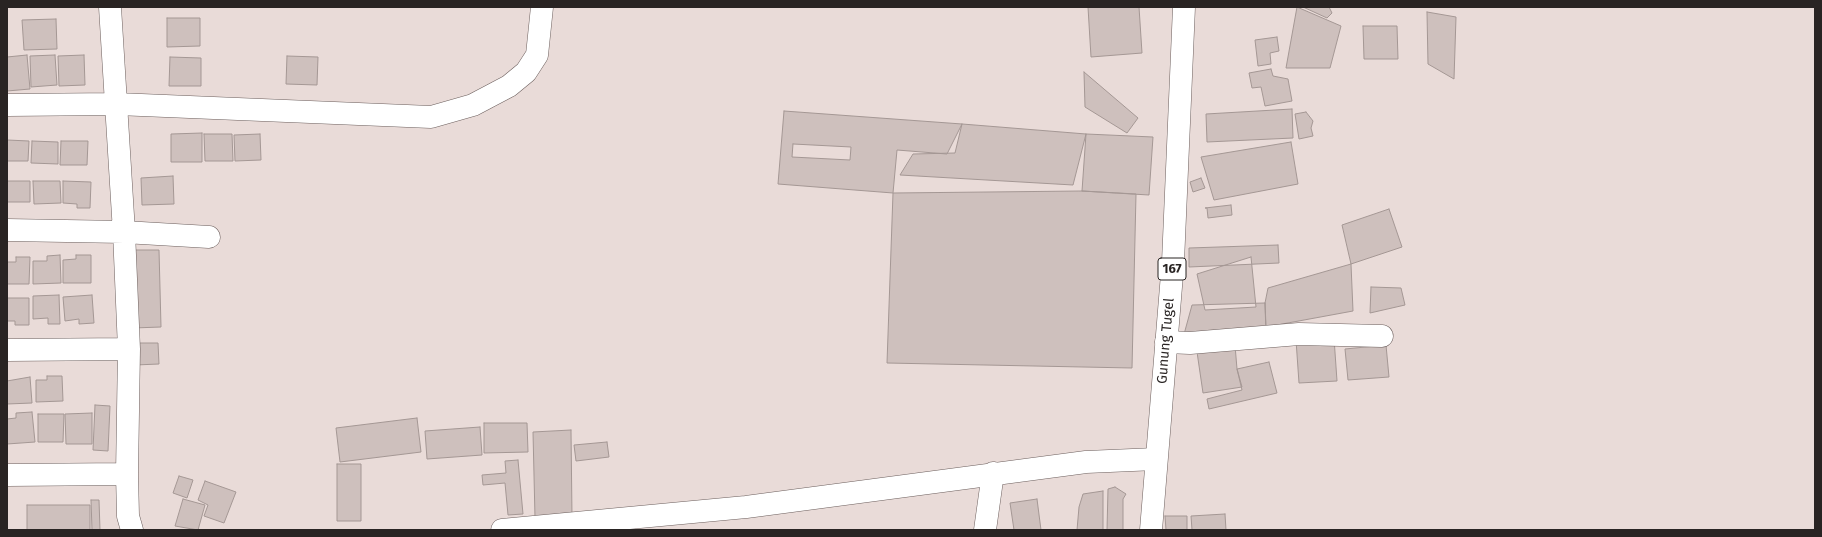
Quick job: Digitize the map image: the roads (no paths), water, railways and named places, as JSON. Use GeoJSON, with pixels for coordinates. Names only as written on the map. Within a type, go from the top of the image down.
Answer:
{"type":"FeatureCollection","features":[{"type":"Feature","properties":{"kind":"street"},"geometry":{"type":"LineString","coordinates":[[110,7],[117,104],[130,349],[127,474],[128,516],[132,530]]}},
{"type":"Feature","properties":{"kind":"street"},"geometry":{"type":"LineString","coordinates":[[7,105],[117,104],[431,117],[473,105],[509,86],[526,72],[537,55],[542,7]]}},
{"type":"Feature","properties":{"kind":"street","name":"Gunung Tugel"},"geometry":{"type":"LineString","coordinates":[[1151,530],[1173,262],[1184,7]]}},
{"type":"Feature","properties":{"kind":"street"},"geometry":{"type":"LineString","coordinates":[[7,230],[124,232],[209,237]]}},
{"type":"Feature","properties":{"kind":"street"},"geometry":{"type":"LineString","coordinates":[[1166,342],[1190,343],[1299,334],[1382,336]]}},
{"type":"Feature","properties":{"kind":"street"},"geometry":{"type":"LineString","coordinates":[[7,350],[130,349]]}},
{"type":"Feature","properties":{"kind":"street"},"geometry":{"type":"LineString","coordinates":[[502,530],[746,507],[993,473],[1086,462],[1156,459]]}},
{"type":"Feature","properties":{"kind":"street"},"geometry":{"type":"LineString","coordinates":[[985,530],[993,473]]}},
{"type":"Feature","properties":{"kind":"street"},"geometry":{"type":"LineString","coordinates":[[7,475],[127,474]]}}]}
